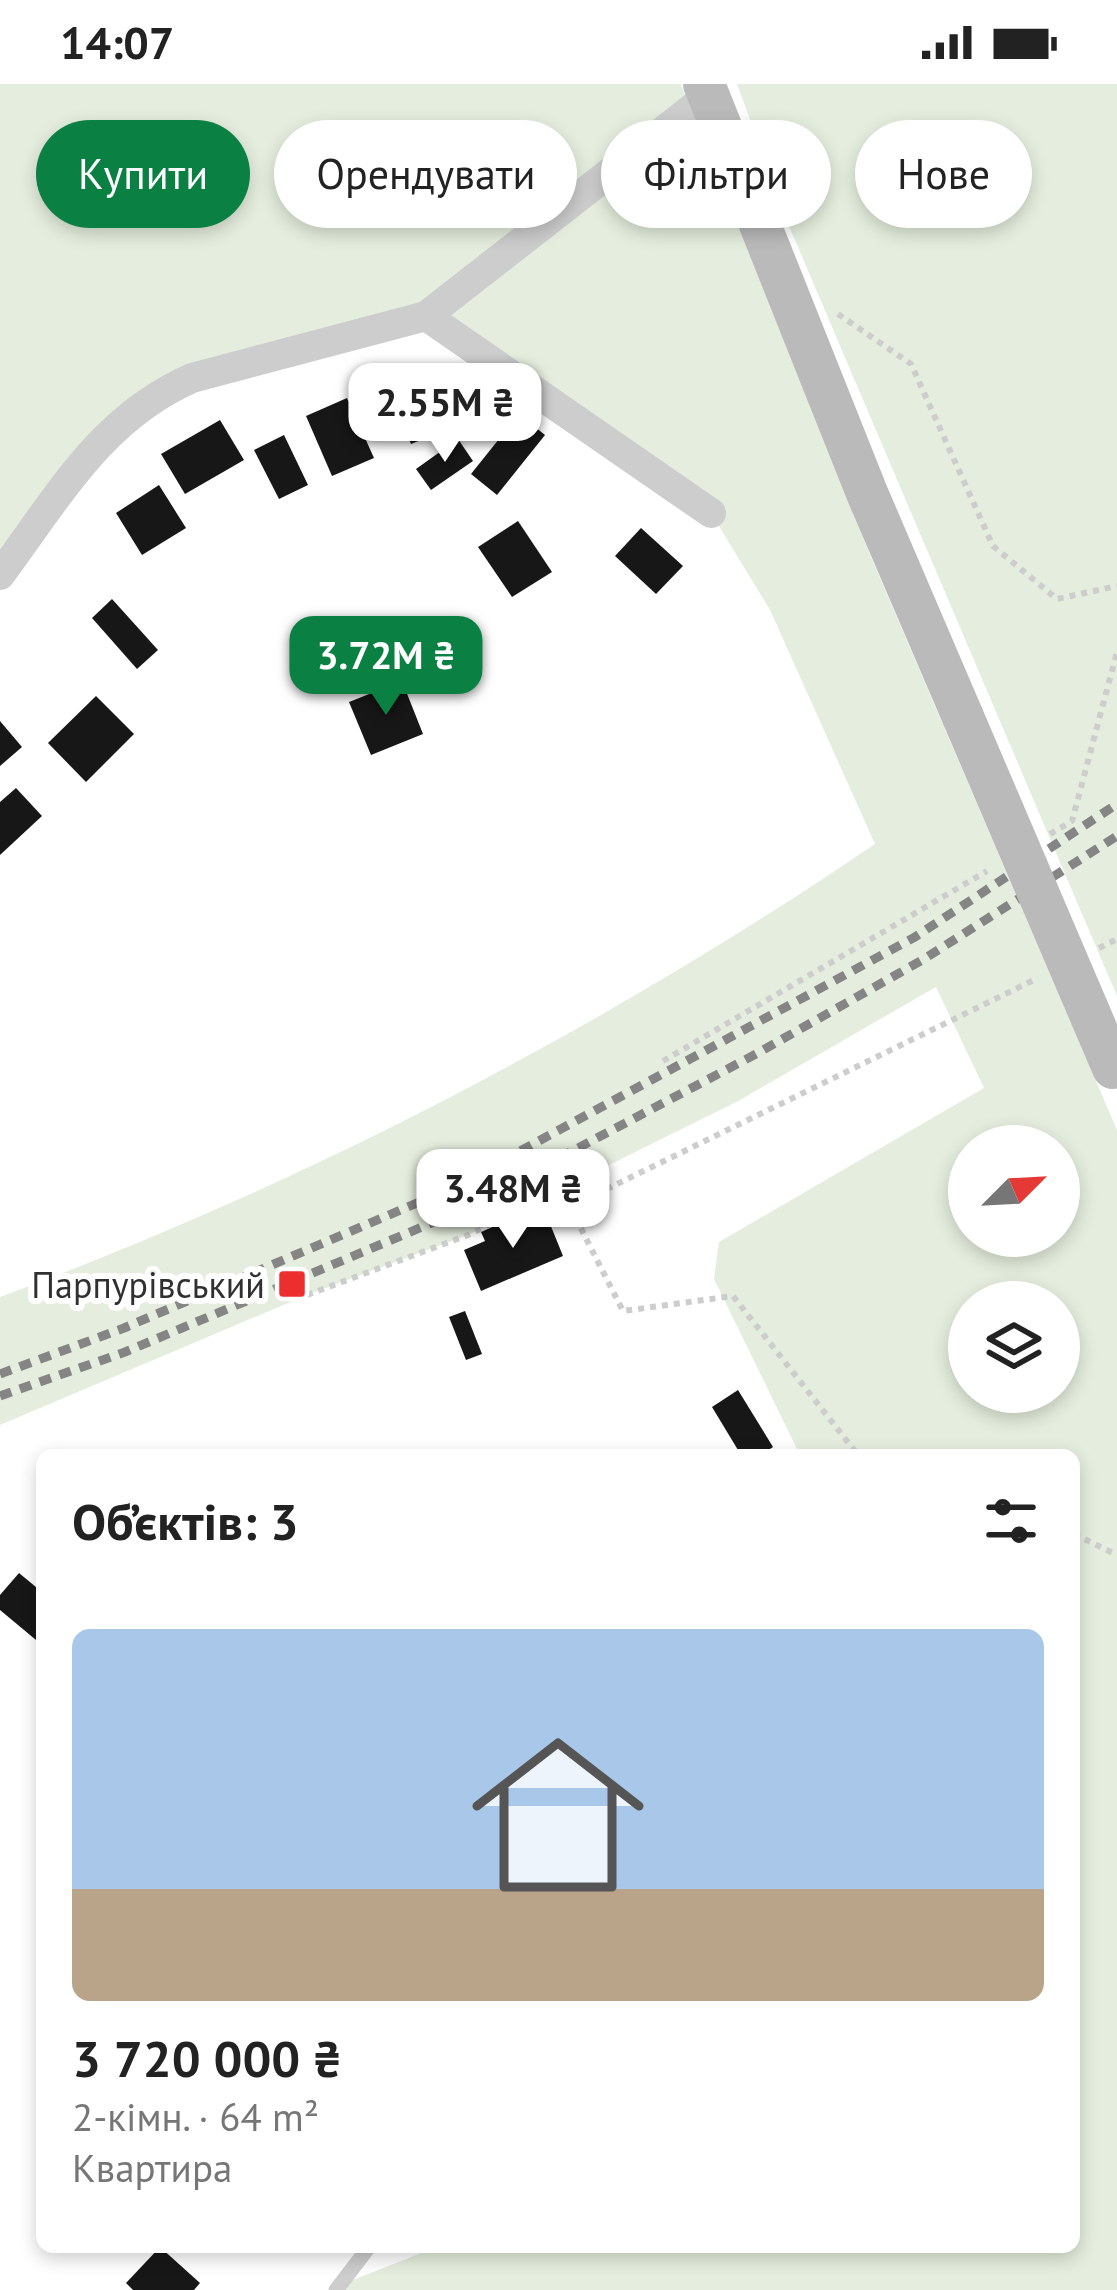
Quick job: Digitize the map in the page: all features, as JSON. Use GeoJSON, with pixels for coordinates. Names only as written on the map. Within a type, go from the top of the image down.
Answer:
{"type":"FeatureCollection","features":[{"type":"Feature","properties":{"kind":"main road"},"geometry":{"type":"LineString","coordinates":[[706,90],[867,493],[1115,1072]]}},
{"type":"Feature","properties":{"kind":"street"},"geometry":{"type":"LineString","coordinates":[[0,574],[98,444],[124,417],[158,393],[193,378],[426,316],[706,90]]}},
{"type":"Feature","properties":{"kind":"street"},"geometry":{"type":"LineString","coordinates":[[426,316],[711,513]]}},
{"type":"Feature","properties":{"kind":"lane"},"geometry":{"type":"LineString","coordinates":[[336,2290],[364,2253]]}},
{"type":"Feature","properties":{"kind":"path"},"geometry":{"type":"LineString","coordinates":[[836,313],[910,364],[994,546],[1057,599],[1117,586]]}},
{"type":"Feature","properties":{"kind":"path"},"geometry":{"type":"LineString","coordinates":[[1031,845],[1072,821],[1117,652]]}},
{"type":"Feature","properties":{"kind":"path"},"geometry":{"type":"LineString","coordinates":[[663,1061],[990,869]]}},
{"type":"Feature","properties":{"kind":"path"},"geometry":{"type":"LineString","coordinates":[[1096,949],[1117,939]]}},
{"type":"Feature","properties":{"kind":"path"},"geometry":{"type":"LineString","coordinates":[[307,1295],[468,1235],[541,1198],[570,1207],[1054,970]]}},
{"type":"Feature","properties":{"kind":"path"},"geometry":{"type":"LineString","coordinates":[[570,1207],[623,1311],[734,1296],[853,1449]]}},
{"type":"Feature","properties":{"kind":"path"},"geometry":{"type":"LineString","coordinates":[[1080,1537],[1117,1556]]}},
{"type":"Feature","properties":{"kind":"green space"},"geometry":{"type":"Polygon","coordinates":[[[0,84],[681,84],[695,120],[601,120],[601,228],[739,228],[871,557],[1117,1130],[1117,2290],[343,2290],[350,2281],[422,2253],[1080,2253],[1080,1449],[797,1449],[714,1279],[719,1242],[984,1088],[936,987],[738,1101],[468,1235],[307,1295],[0,1425],[0,1297],[228,1204],[451,1097],[667,976],[875,844],[770,610],[711,513],[426,316],[158,393],[0,575],[0,84]]]}},
{"type":"Feature","properties":{"kind":"green space"},"geometry":{"type":"Polygon","coordinates":[[[737,84],[1117,84],[1117,996],[790,228],[831,228],[831,120],[750,120],[737,84]]]}},
{"type":"Feature","properties":{"kind":"building"},"geometry":{"type":"Polygon","coordinates":[[[442,369],[463,423],[411,444],[389,389],[442,369]]]}},
{"type":"Feature","properties":{"kind":"building"},"geometry":{"type":"Polygon","coordinates":[[[347,398],[374,458],[332,476],[306,416],[347,398]]]}},
{"type":"Feature","properties":{"kind":"building"},"geometry":{"type":"Polygon","coordinates":[[[519,414],[545,435],[497,495],[471,474],[519,414]]]}},
{"type":"Feature","properties":{"kind":"building"},"geometry":{"type":"Polygon","coordinates":[[[220,420],[244,460],[185,494],[161,454],[220,420]]]}},
{"type":"Feature","properties":{"kind":"building"},"geometry":{"type":"Polygon","coordinates":[[[284,435],[308,485],[279,499],[254,450],[284,435]]]}},
{"type":"Feature","properties":{"kind":"building"},"geometry":{"type":"Polygon","coordinates":[[[458,439],[473,461],[431,490],[416,469],[458,439]]]}},
{"type":"Feature","properties":{"kind":"building"},"geometry":{"type":"Polygon","coordinates":[[[159,485],[186,528],[142,555],[116,513],[159,485]]]}},
{"type":"Feature","properties":{"kind":"building"},"geometry":{"type":"Polygon","coordinates":[[[518,521],[552,572],[512,597],[478,547],[518,521]]]}},
{"type":"Feature","properties":{"kind":"building"},"geometry":{"type":"Polygon","coordinates":[[[641,528],[683,566],[656,594],[615,556],[641,528]]]}},
{"type":"Feature","properties":{"kind":"building"},"geometry":{"type":"Polygon","coordinates":[[[112,599],[158,650],[137,669],[92,618],[112,599]]]}},
{"type":"Feature","properties":{"kind":"building"},"geometry":{"type":"Polygon","coordinates":[[[402,681],[423,734],[371,755],[349,702],[402,681]]]}},
{"type":"Feature","properties":{"kind":"building"},"geometry":{"type":"Polygon","coordinates":[[[96,696],[134,734],[86,782],[48,743],[96,696]]]}},
{"type":"Feature","properties":{"kind":"building"},"geometry":{"type":"Polygon","coordinates":[[[0,721],[22,747],[0,766],[0,721]]]}},
{"type":"Feature","properties":{"kind":"building"},"geometry":{"type":"Polygon","coordinates":[[[16,788],[42,816],[0,855],[0,802],[16,788]]]}},
{"type":"Feature","properties":{"kind":"building"},"geometry":{"type":"Polygon","coordinates":[[[546,1214],[563,1256],[481,1291],[464,1250],[485,1241],[481,1232],[506,1221],[510,1229],[546,1214]]]}},
{"type":"Feature","properties":{"kind":"building"},"geometry":{"type":"Polygon","coordinates":[[[465,1311],[482,1354],[466,1360],[449,1317],[465,1311]]]}},
{"type":"Feature","properties":{"kind":"building"},"geometry":{"type":"Polygon","coordinates":[[[738,1390],[773,1447],[737,1449],[712,1407],[738,1390]]]}},
{"type":"Feature","properties":{"kind":"building"},"geometry":{"type":"Polygon","coordinates":[[[19,1573],[36,1587],[36,1640],[0,1610],[0,1595],[19,1573]]]}},
{"type":"Feature","properties":{"kind":"building"},"geometry":{"type":"Polygon","coordinates":[[[154,2253],[167,2253],[200,2283],[194,2290],[133,2290],[126,2283],[154,2253]]]}},
{"type":"Feature","properties":{"kind":"railway"},"geometry":{"type":"LineString","coordinates":[[0,1374],[124,1328],[452,1188],[915,937],[1117,804]]}},
{"type":"Feature","properties":{"kind":"railway"},"geometry":{"type":"LineString","coordinates":[[0,1396],[125,1352],[453,1214],[924,959],[1117,836]]}},
{"type":"Feature","properties":{"kind":"place","name":"Парпурівський"},"geometry":{"type":"Point","coordinates":[292,1284]}}]}
